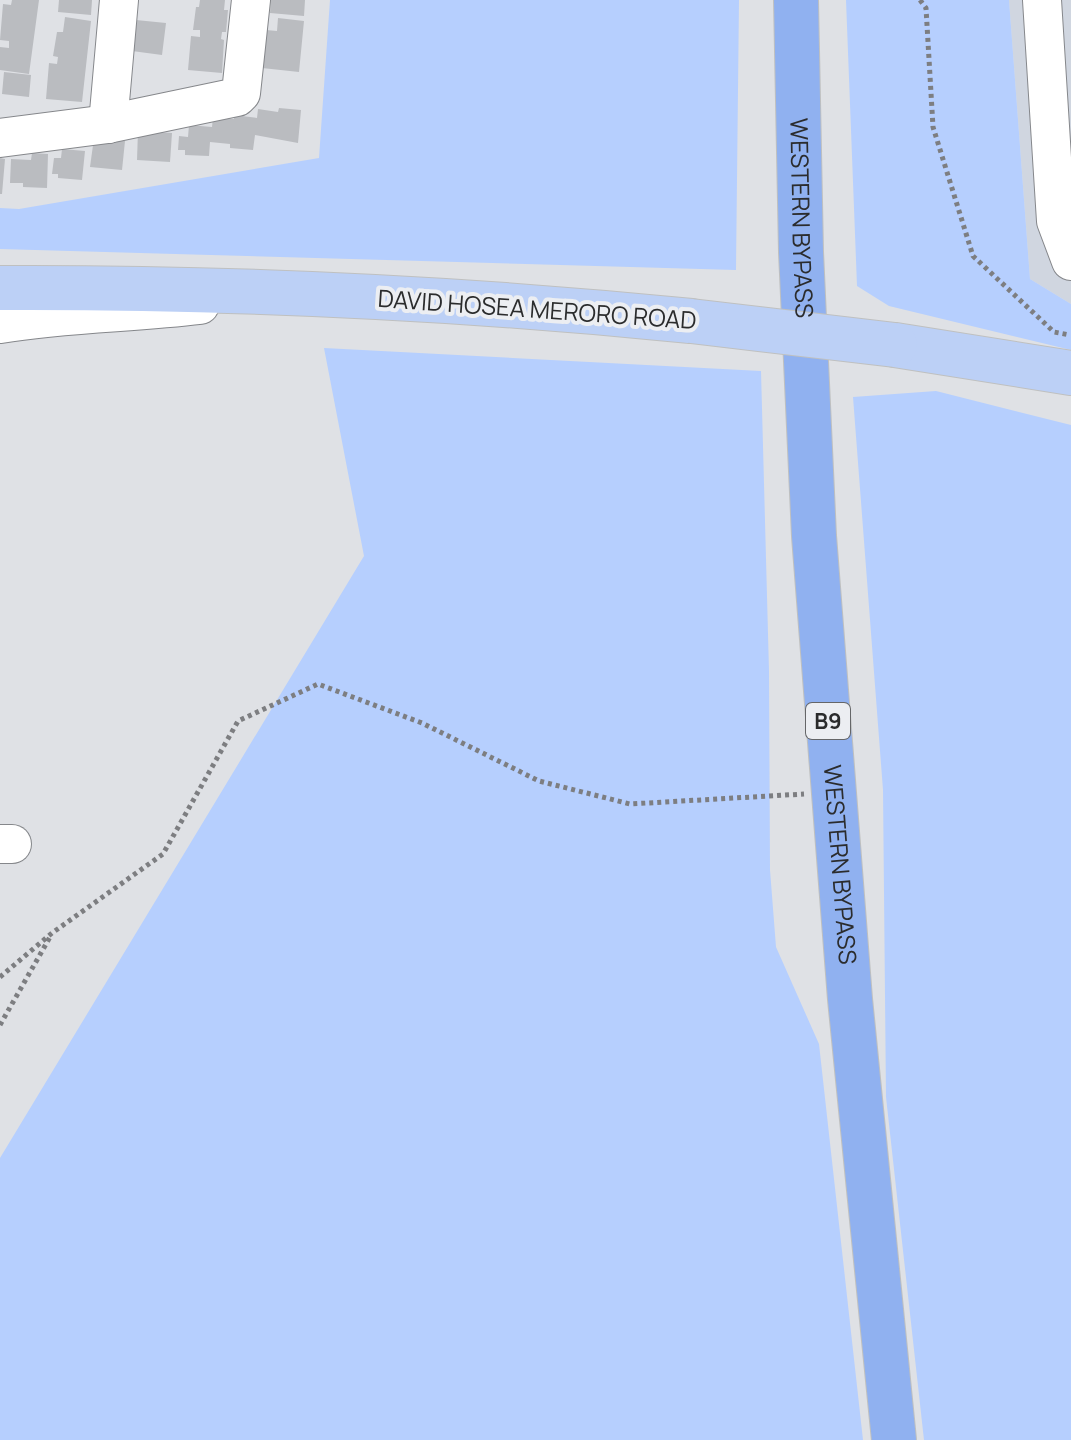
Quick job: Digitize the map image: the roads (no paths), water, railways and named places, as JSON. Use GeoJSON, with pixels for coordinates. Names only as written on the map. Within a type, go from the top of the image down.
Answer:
{"type":"FeatureCollection","features":[{"type":"Feature","properties":{"kind":"highway","name":"WESTERN BYPASS"},"geometry":{"type":"LineString","coordinates":[[796,0],[801,252],[814,536],[850,999],[894,1440]]}},
{"type":"Feature","properties":{"kind":"main road","name":"DAVID HOSEA MERORO ROAD"},"geometry":{"type":"LineString","coordinates":[[0,288],[306,293],[566,309],[895,345],[1071,373]]}},
{"type":"Feature","properties":{"kind":"lane"},"geometry":{"type":"LineString","coordinates":[[108,124],[119,0]]}},
{"type":"Feature","properties":{"kind":"lane"},"geometry":{"type":"LineString","coordinates":[[0,138],[108,124],[237,97],[241,93],[251,0]]}},
{"type":"Feature","properties":{"kind":"lane"},"geometry":{"type":"LineString","coordinates":[[1042,0],[1056,221],[1071,261]]}},
{"type":"Feature","properties":{"kind":"lane"},"geometry":{"type":"LineString","coordinates":[[0,324],[306,293]]}}]}
